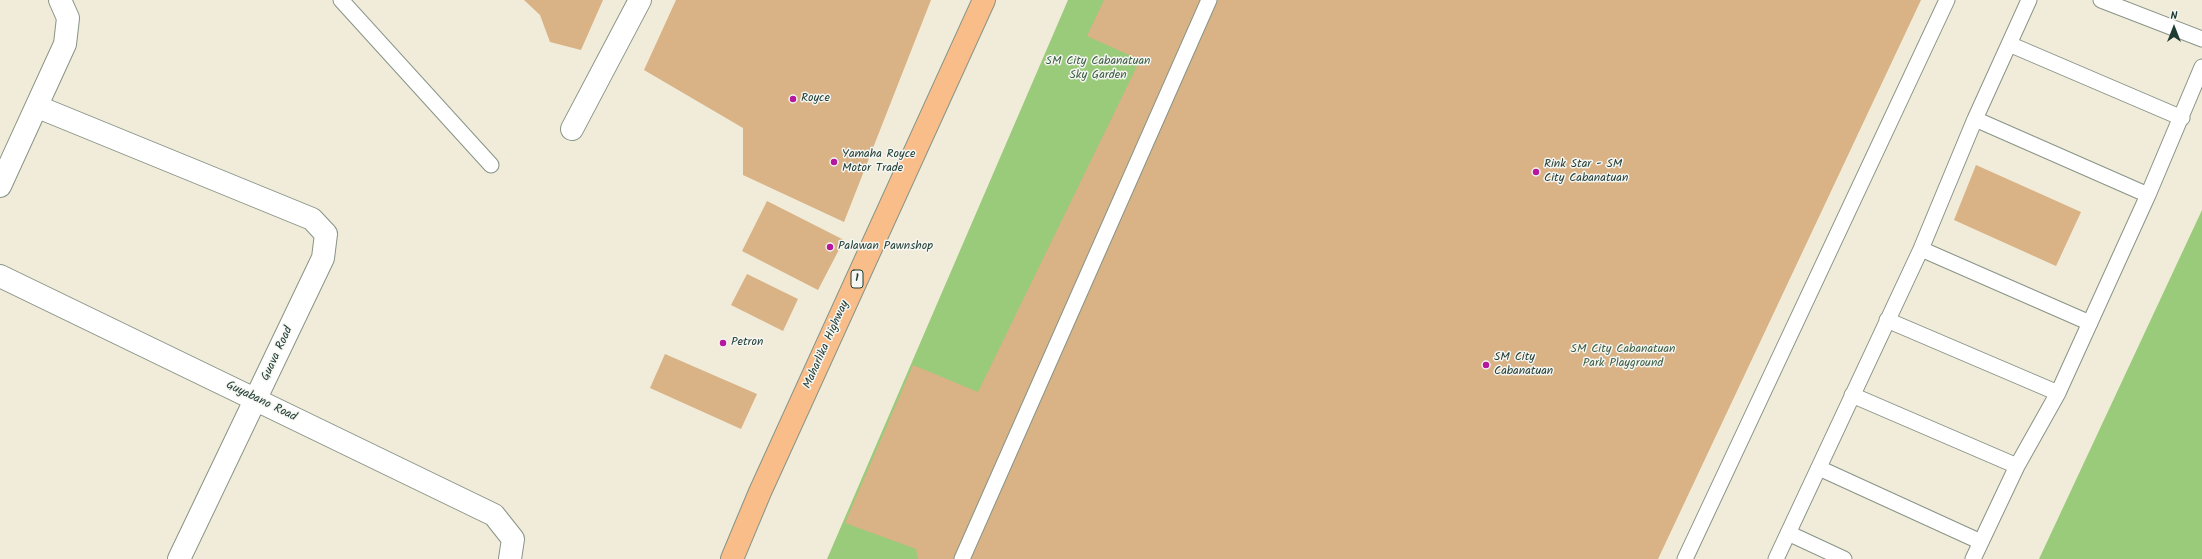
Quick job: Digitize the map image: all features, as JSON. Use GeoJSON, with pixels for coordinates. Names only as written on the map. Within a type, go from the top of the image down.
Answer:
{"type":"FeatureCollection","features":[{"type":"Feature","properties":{"kind":"main road","name":"Maharlika Highway"},"geometry":{"type":"LineString","coordinates":[[732,559],[760,492],[984,0]]}},
{"type":"Feature","properties":{"kind":"street"},"geometry":{"type":"LineString","coordinates":[[0,186],[38,107],[65,44],[68,18],[60,0]]}},
{"type":"Feature","properties":{"kind":"street"},"geometry":{"type":"LineString","coordinates":[[572,129],[640,0]]}},
{"type":"Feature","properties":{"kind":"street","name":"Guava Road"},"geometry":{"type":"LineString","coordinates":[[38,107],[312,219],[326,234],[323,258],[179,559]]}},
{"type":"Feature","properties":{"kind":"street","name":"Guyabano Road"},"geometry":{"type":"LineString","coordinates":[[0,276],[494,515],[512,549]]}},
{"type":"Feature","properties":{"kind":"lane"},"geometry":{"type":"LineString","coordinates":[[341,0],[491,165]]}},
{"type":"Feature","properties":{"kind":"lane"},"geometry":{"type":"LineString","coordinates":[[962,559],[1209,0]]}},
{"type":"Feature","properties":{"kind":"lane"},"geometry":{"type":"LineString","coordinates":[[1685,559],[1947,0]]}},
{"type":"Feature","properties":{"kind":"lane"},"geometry":{"type":"LineString","coordinates":[[1776,559],[1921,249],[1975,119],[2028,0]]}},
{"type":"Feature","properties":{"kind":"lane"},"geometry":{"type":"LineString","coordinates":[[2101,0],[2202,39]]}},
{"type":"Feature","properties":{"kind":"lane"},"geometry":{"type":"LineString","coordinates":[[2009,44],[2182,118]]}},
{"type":"Feature","properties":{"kind":"lane"},"geometry":{"type":"LineString","coordinates":[[1973,559],[2017,466],[2058,394],[2182,118],[2202,67]]}},
{"type":"Feature","properties":{"kind":"lane"},"geometry":{"type":"LineString","coordinates":[[1975,119],[2148,195]]}},
{"type":"Feature","properties":{"kind":"lane"},"geometry":{"type":"LineString","coordinates":[[1921,249],[2090,323]]}},
{"type":"Feature","properties":{"kind":"lane"},"geometry":{"type":"LineString","coordinates":[[1887,320],[2058,394]]}},
{"type":"Feature","properties":{"kind":"lane"},"geometry":{"type":"LineString","coordinates":[[1852,395],[2017,466]]}},
{"type":"Feature","properties":{"kind":"lane"},"geometry":{"type":"LineString","coordinates":[[1819,468],[1981,542]]}},
{"type":"Feature","properties":{"kind":"lane"},"geometry":{"type":"LineString","coordinates":[[1788,533],[1844,559]]}},
{"type":"Feature","properties":{"kind":"green space","name":"SM City Cabanatuan Sky Garden"},"geometry":{"type":"Polygon","coordinates":[[[1068,0],[1187,0],[941,559],[827,559],[1068,0]]]}},
{"type":"Feature","properties":{"kind":"green space"},"geometry":{"type":"Polygon","coordinates":[[[2202,210],[2202,559],[2039,559],[2202,210]]]}},
{"type":"Feature","properties":{"kind":"building"},"geometry":{"type":"Polygon","coordinates":[[[524,0],[603,0],[581,50],[550,42],[540,15],[524,0]]]}},
{"type":"Feature","properties":{"kind":"building","name":"Royce"},"geometry":{"type":"Polygon","coordinates":[[[676,0],[931,0],[844,222],[743,175],[743,128],[644,70],[676,0]]]}},
{"type":"Feature","properties":{"kind":"building","name":"SM City Cabanatuan"},"geometry":{"type":"Polygon","coordinates":[[[1104,0],[1921,0],[1658,559],[918,559],[916,549],[845,523],[913,365],[978,392],[1140,60],[1087,36],[1104,0]]]}},
{"type":"Feature","properties":{"kind":"building"},"geometry":{"type":"Polygon","coordinates":[[[1976,165],[2081,212],[2056,266],[1954,220],[1976,165]]]}},
{"type":"Feature","properties":{"kind":"building"},"geometry":{"type":"Polygon","coordinates":[[[767,201],[844,240],[818,290],[742,251],[767,201]]]}},
{"type":"Feature","properties":{"kind":"building"},"geometry":{"type":"Polygon","coordinates":[[[747,274],[798,299],[783,331],[731,305],[747,274]]]}},
{"type":"Feature","properties":{"kind":"building"},"geometry":{"type":"Polygon","coordinates":[[[665,354],[757,394],[741,429],[650,388],[665,354]]]}},
{"type":"Feature","properties":{"kind":"place","name":"Royce"},"geometry":{"type":"Point","coordinates":[793,99]}},
{"type":"Feature","properties":{"kind":"place","name":"Yamaha Royce Motor Trade"},"geometry":{"type":"Point","coordinates":[834,162]}},
{"type":"Feature","properties":{"kind":"place","name":"Rink Star - SM City Cabanatuan"},"geometry":{"type":"Point","coordinates":[1536,172]}},
{"type":"Feature","properties":{"kind":"place","name":"Palawan Pawnshop"},"geometry":{"type":"Point","coordinates":[830,247]}},
{"type":"Feature","properties":{"kind":"place","name":"Petron"},"geometry":{"type":"Point","coordinates":[723,343]}},
{"type":"Feature","properties":{"kind":"place","name":"SM City Cabanatuan"},"geometry":{"type":"Point","coordinates":[1486,365]}},
{"type":"Feature","properties":{"kind":"park label","name":"SM City Cabanatuan Park Playground"},"geometry":{"type":"Point","coordinates":[1623,357]}}]}
